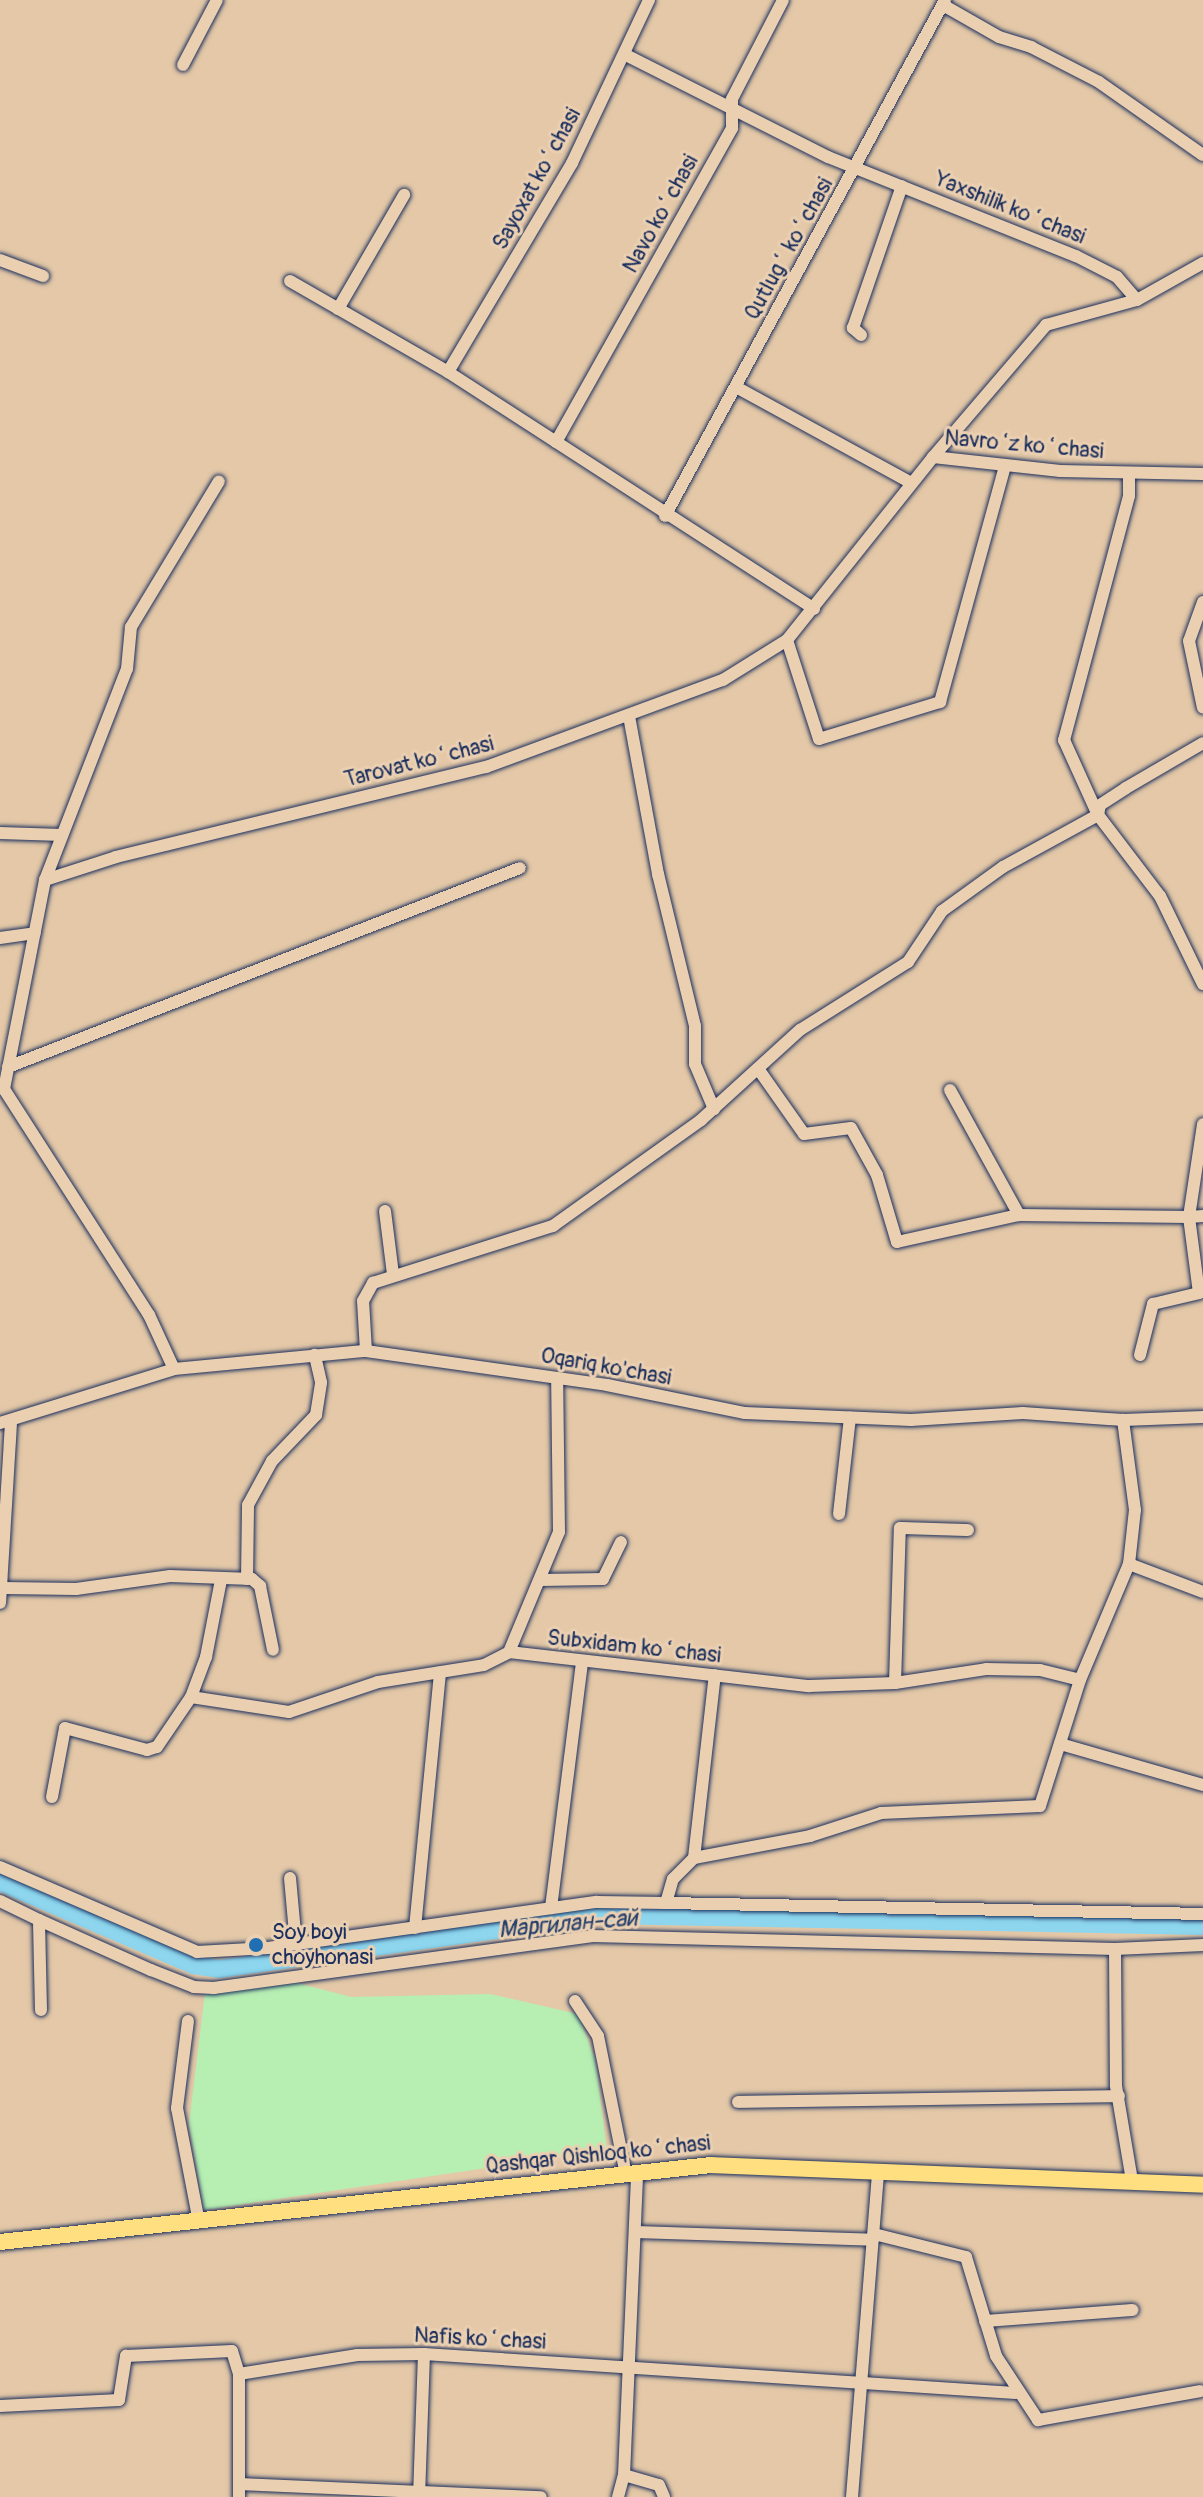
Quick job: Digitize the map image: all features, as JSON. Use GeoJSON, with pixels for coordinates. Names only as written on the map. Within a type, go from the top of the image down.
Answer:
{"type":"FeatureCollection","features":[{"type":"Feature","properties":{"kind":"main road","name":"Qashqar Qishloq koʻchasi"},"geometry":{"type":"LineString","coordinates":[[0,2242],[736,2164],[878,2173],[1203,2185]]}},
{"type":"Feature","properties":{"kind":"street"},"geometry":{"type":"LineString","coordinates":[[183,65],[217,0]]}},
{"type":"Feature","properties":{"kind":"street","name":"Sayoxat koʻchasi"},"geometry":{"type":"LineString","coordinates":[[448,372],[572,163],[626,55],[649,0]]}},
{"type":"Feature","properties":{"kind":"street","name":"Navo koʻchasi"},"geometry":{"type":"LineString","coordinates":[[556,442],[732,128],[732,99],[783,0]]}},
{"type":"Feature","properties":{"kind":"street"},"geometry":{"type":"LineString","coordinates":[[944,2],[999,37],[1031,47],[1099,82],[1203,155]]}},
{"type":"Feature","properties":{"kind":"street","name":"Qutlugʻ koʻchasi"},"geometry":{"type":"LineString","coordinates":[[665,516],[858,168],[944,2]]}},
{"type":"Feature","properties":{"kind":"street","name":"Yaxshilik koʻchasi"},"geometry":{"type":"LineString","coordinates":[[626,55],[734,114],[1076,256],[1117,277],[1137,300]]}},
{"type":"Feature","properties":{"kind":"street"},"geometry":{"type":"LineString","coordinates":[[861,335],[853,328],[902,186]]}},
{"type":"Feature","properties":{"kind":"street"},"geometry":{"type":"LineString","coordinates":[[338,309],[404,195]]}},
{"type":"Feature","properties":{"kind":"street"},"geometry":{"type":"LineString","coordinates":[[0,260],[43,276]]}},
{"type":"Feature","properties":{"kind":"street"},"geometry":{"type":"LineString","coordinates":[[933,457],[1046,325],[1137,300],[1203,263]]}},
{"type":"Feature","properties":{"kind":"street"},"geometry":{"type":"LineString","coordinates":[[290,281],[448,372],[665,516],[814,609]]}},
{"type":"Feature","properties":{"kind":"street"},"geometry":{"type":"LineString","coordinates":[[736,387],[911,483]]}},
{"type":"Feature","properties":{"kind":"street","name":"Navroʻz koʻchasi"},"geometry":{"type":"LineString","coordinates":[[787,640],[933,457],[1005,466],[1203,474]]}},
{"type":"Feature","properties":{"kind":"street"},"geometry":{"type":"LineString","coordinates":[[787,640],[819,739],[940,702],[1005,466]]}},
{"type":"Feature","properties":{"kind":"street"},"geometry":{"type":"LineString","coordinates":[[1129,473],[1129,496],[1064,740],[1098,815],[1160,896],[1203,984]]}},
{"type":"Feature","properties":{"kind":"street"},"geometry":{"type":"LineString","coordinates":[[174,1369],[149,1315],[2,1090],[45,880],[127,669],[131,627],[219,481]]}},
{"type":"Feature","properties":{"kind":"street"},"geometry":{"type":"LineString","coordinates":[[1203,602],[1189,641],[1203,708]]}},
{"type":"Feature","properties":{"kind":"street","name":"Tarovat koʻchasi"},"geometry":{"type":"LineString","coordinates":[[45,880],[116,857],[486,767],[723,680],[787,640]]}},
{"type":"Feature","properties":{"kind":"street"},"geometry":{"type":"LineString","coordinates":[[629,716],[658,874],[695,1026],[695,1064],[714,1109]]}},
{"type":"Feature","properties":{"kind":"street"},"geometry":{"type":"LineString","coordinates":[[366,1351],[367,1289],[393,1274],[540,1232],[714,1109],[800,1030],[908,962],[942,911],[1003,867],[1098,815],[1100,805],[1203,743]]}},
{"type":"Feature","properties":{"kind":"street"},"geometry":{"type":"LineString","coordinates":[[0,833],[62,835]]}},
{"type":"Feature","properties":{"kind":"street"},"geometry":{"type":"LineString","coordinates":[[8,1067],[520,868]]}},
{"type":"Feature","properties":{"kind":"street"},"geometry":{"type":"LineString","coordinates":[[0,938],[35,933]]}},
{"type":"Feature","properties":{"kind":"street"},"geometry":{"type":"LineString","coordinates":[[759,1070],[804,1134],[851,1128],[877,1175],[897,1242],[1019,1215],[1196,1216]]}},
{"type":"Feature","properties":{"kind":"street"},"geometry":{"type":"LineString","coordinates":[[950,1090],[1019,1215]]}},
{"type":"Feature","properties":{"kind":"street"},"geometry":{"type":"LineString","coordinates":[[1140,1355],[1153,1304],[1199,1293],[1196,1216],[1203,1124]]}},
{"type":"Feature","properties":{"kind":"street"},"geometry":{"type":"LineString","coordinates":[[385,1211],[393,1274]]}},
{"type":"Feature","properties":{"kind":"street","name":"Oqariq ko'chasi"},"geometry":{"type":"LineString","coordinates":[[0,1603],[4,1588],[6,1422],[174,1369],[366,1351],[557,1378],[745,1413],[850,1418],[1023,1413],[1123,1420],[1203,1417]]}},
{"type":"Feature","properties":{"kind":"street"},"geometry":{"type":"LineString","coordinates":[[247,1579],[248,1505],[272,1461],[316,1415],[321,1382],[315,1355]]}},
{"type":"Feature","properties":{"kind":"street"},"geometry":{"type":"LineString","coordinates":[[191,1697],[289,1712],[378,1682],[484,1665],[509,1652],[559,1532],[557,1378]]}},
{"type":"Feature","properties":{"kind":"street"},"geometry":{"type":"LineString","coordinates":[[839,1514],[850,1418]]}},
{"type":"Feature","properties":{"kind":"street"},"geometry":{"type":"LineString","coordinates":[[666,1903],[673,1879],[694,1858],[810,1836],[881,1813],[1033,1809],[1045,1800],[1080,1680],[1129,1564],[1135,1510],[1123,1420]]}},
{"type":"Feature","properties":{"kind":"street"},"geometry":{"type":"LineString","coordinates":[[895,1683],[900,1528],[968,1530]]}},
{"type":"Feature","properties":{"kind":"street"},"geometry":{"type":"LineString","coordinates":[[541,1580],[603,1579],[621,1542]]}},
{"type":"Feature","properties":{"kind":"street"},"geometry":{"type":"LineString","coordinates":[[1129,1564],[1203,1592]]}},
{"type":"Feature","properties":{"kind":"street"},"geometry":{"type":"LineString","coordinates":[[4,1588],[76,1589],[170,1576],[247,1579],[260,1586],[273,1650]]}},
{"type":"Feature","properties":{"kind":"street"},"geometry":{"type":"LineString","coordinates":[[52,1797],[65,1728],[153,1749],[191,1697],[206,1657],[221,1580]]}},
{"type":"Feature","properties":{"kind":"street","name":"Subxidam koʻchasi"},"geometry":{"type":"LineString","coordinates":[[509,1652],[582,1664],[809,1686],[895,1683],[986,1669],[1040,1670],[1080,1680]]}},
{"type":"Feature","properties":{"kind":"street"},"geometry":{"type":"LineString","coordinates":[[551,1908],[582,1664]]}},
{"type":"Feature","properties":{"kind":"street"},"geometry":{"type":"LineString","coordinates":[[415,1928],[440,1672]]}},
{"type":"Feature","properties":{"kind":"street"},"geometry":{"type":"LineString","coordinates":[[694,1858],[715,1675]]}},
{"type":"Feature","properties":{"kind":"street"},"geometry":{"type":"LineString","coordinates":[[1060,1744],[1203,1785]]}},
{"type":"Feature","properties":{"kind":"street"},"geometry":{"type":"LineString","coordinates":[[0,1867],[197,1952],[296,1944],[597,1902],[1203,1914]]}},
{"type":"Feature","properties":{"kind":"street"},"geometry":{"type":"LineString","coordinates":[[290,1878],[296,1944]]}},
{"type":"Feature","properties":{"kind":"street"},"geometry":{"type":"LineString","coordinates":[[0,1901],[151,1970],[194,1987],[214,1988],[592,1936],[1115,1949],[1203,1945]]}},
{"type":"Feature","properties":{"kind":"street"},"geometry":{"type":"LineString","coordinates":[[39,1920],[41,2010]]}},
{"type":"Feature","properties":{"kind":"street"},"geometry":{"type":"LineString","coordinates":[[1115,1949],[1119,2096],[1132,2181]]}},
{"type":"Feature","properties":{"kind":"street"},"geometry":{"type":"LineString","coordinates":[[575,2001],[598,2036],[631,2174],[636,2232],[624,2475],[618,2497]]}},
{"type":"Feature","properties":{"kind":"street"},"geometry":{"type":"LineString","coordinates":[[188,2021],[177,2108],[199,2222]]}},
{"type":"Feature","properties":{"kind":"street"},"geometry":{"type":"LineString","coordinates":[[738,2102],[1119,2096]]}},
{"type":"Feature","properties":{"kind":"street"},"geometry":{"type":"LineString","coordinates":[[852,2497],[857,2384],[878,2173]]}},
{"type":"Feature","properties":{"kind":"street"},"geometry":{"type":"LineString","coordinates":[[636,2232],[874,2237],[966,2257],[996,2356],[1016,2393],[1038,2420],[1200,2391]]}},
{"type":"Feature","properties":{"kind":"street"},"geometry":{"type":"LineString","coordinates":[[985,2321],[1133,2310]]}},
{"type":"Feature","properties":{"kind":"street"},"geometry":{"type":"LineString","coordinates":[[0,2406],[119,2400],[126,2356],[232,2351],[239,2374],[239,2491],[541,2497]]}},
{"type":"Feature","properties":{"kind":"street"},"geometry":{"type":"LineString","coordinates":[[419,2494],[424,2354]]}},
{"type":"Feature","properties":{"kind":"street","name":"Nafis koʻchasi"},"geometry":{"type":"LineString","coordinates":[[239,2374],[357,2355],[424,2354],[1016,2393]]}},
{"type":"Feature","properties":{"kind":"street"},"geometry":{"type":"LineString","coordinates":[[624,2475],[659,2485],[664,2497]]}},
{"type":"Feature","properties":{"kind":"green space"},"geometry":{"type":"Polygon","coordinates":[[[297,1983],[351,1997],[490,1994],[578,2014],[595,2059],[607,2150],[204,2210],[189,2124],[205,1992],[297,1983]]]}},
{"type":"Feature","properties":{"kind":"waterway","name":"Маргилан-сай"},"geometry":{"type":"LineString","coordinates":[[0,1882],[194,1965],[219,1969],[603,1915],[1203,1926]]}},
{"type":"Feature","properties":{"kind":"place","name":"Soy boyi choyhonasi"},"geometry":{"type":"Point","coordinates":[256,1945]}}]}
